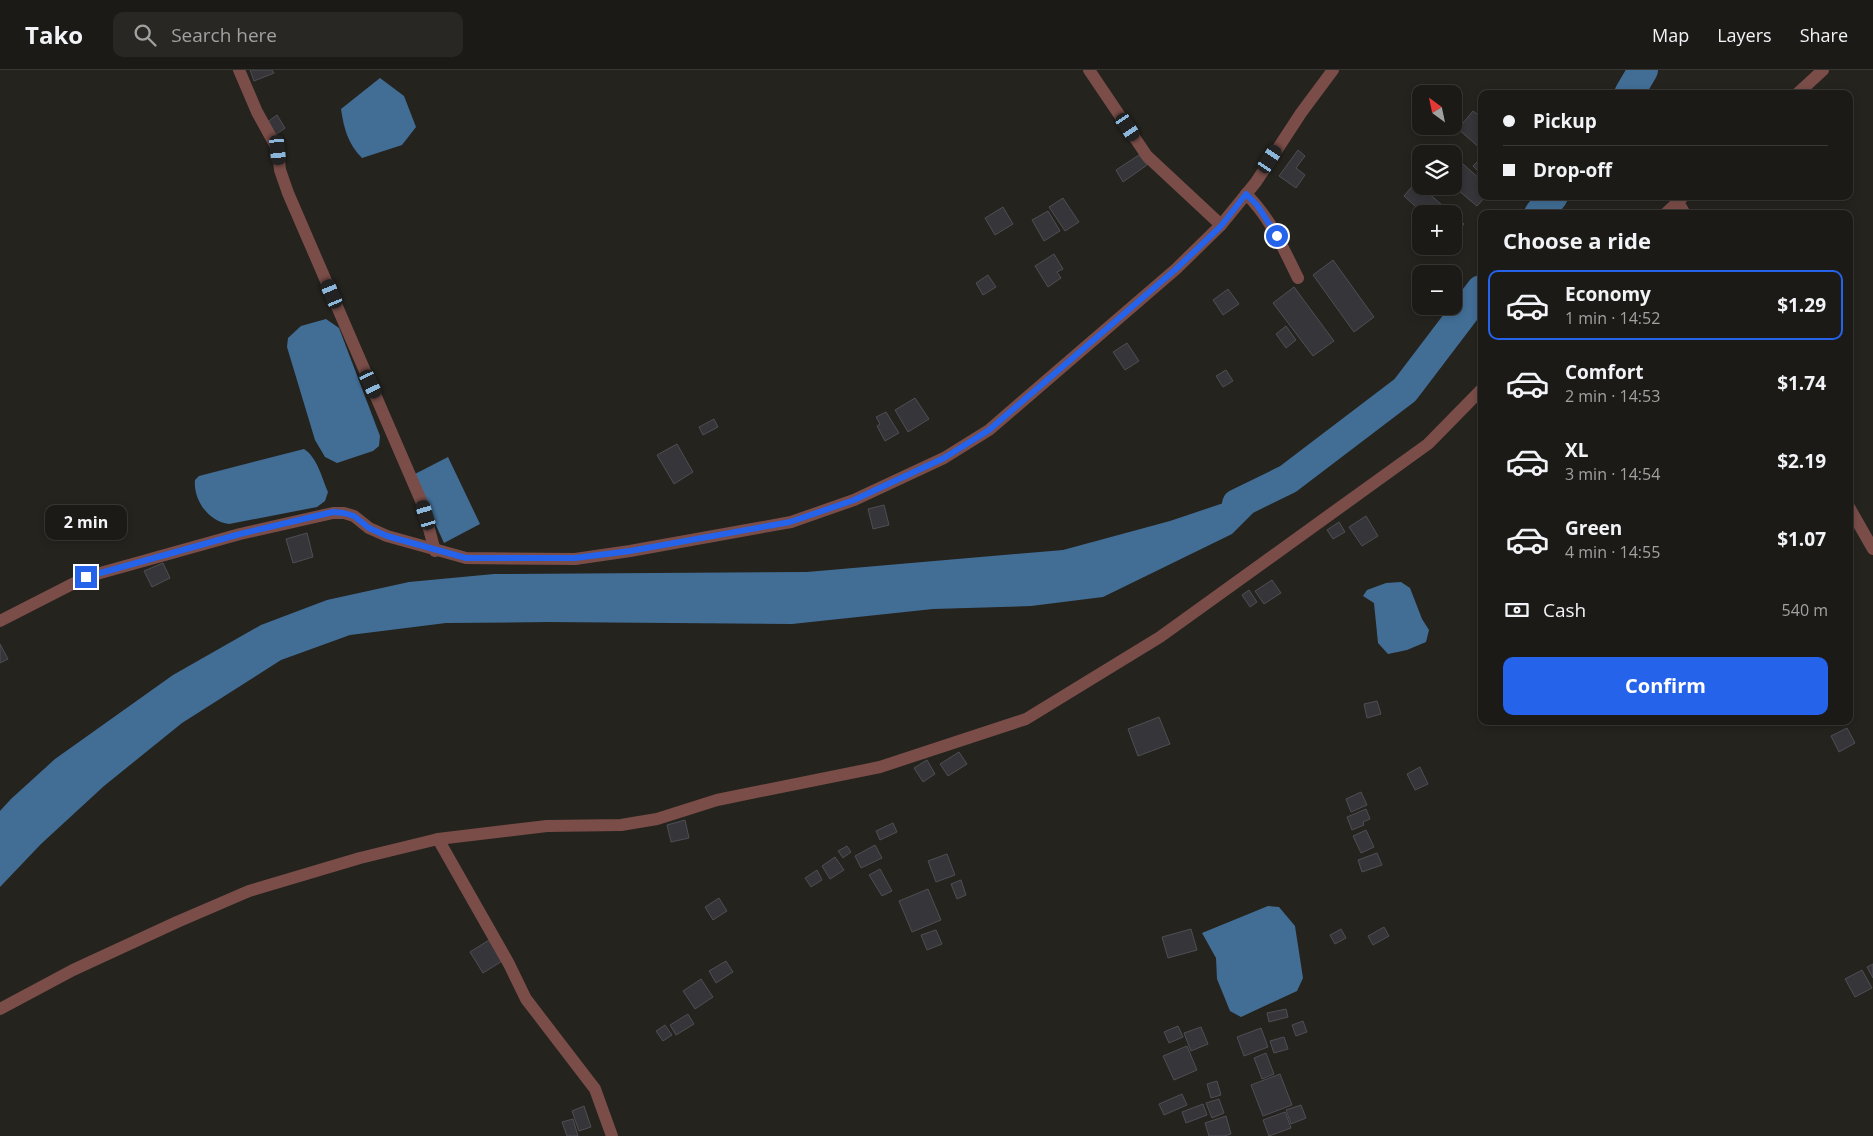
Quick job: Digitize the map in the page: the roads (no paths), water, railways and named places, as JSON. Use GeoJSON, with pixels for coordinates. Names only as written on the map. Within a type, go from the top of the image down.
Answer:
{"type":"FeatureCollection","features":[{"type":"Feature","properties":{"kind":"street"},"geometry":{"type":"LineString","coordinates":[[239,70],[257,112],[278,150],[280,170],[288,192],[422,503],[435,551]]}},
{"type":"Feature","properties":{"kind":"street"},"geometry":{"type":"LineString","coordinates":[[1089,70],[1147,156],[1221,226]]}},
{"type":"Feature","properties":{"kind":"street"},"geometry":{"type":"LineString","coordinates":[[0,621],[86,577],[240,534],[333,512],[354,516],[377,532],[435,551],[466,558],[575,558],[630,551],[790,522],[854,500],[944,458],[989,430],[1176,269],[1221,226],[1246,194],[1333,70]]}},
{"type":"Feature","properties":{"kind":"street"},"geometry":{"type":"LineString","coordinates":[[1801,90],[1823,70]]}},
{"type":"Feature","properties":{"kind":"street"},"geometry":{"type":"LineString","coordinates":[[1246,194],[1257,205],[1277,236],[1298,278]]}},
{"type":"Feature","properties":{"kind":"street"},"geometry":{"type":"LineString","coordinates":[[1669,210],[1680,200]]}},
{"type":"Feature","properties":{"kind":"street"},"geometry":{"type":"LineString","coordinates":[[0,1009],[73,970],[249,891],[360,858],[438,840],[547,826],[621,825],[657,819],[716,800],[880,767],[1026,719],[1160,637],[1420,450],[1478,393]]}},
{"type":"Feature","properties":{"kind":"street"},"geometry":{"type":"LineString","coordinates":[[1853,514],[1873,549]]}},
{"type":"Feature","properties":{"kind":"street"},"geometry":{"type":"LineString","coordinates":[[438,840],[509,964],[526,999],[595,1089],[612,1136]]}},
{"type":"Feature","properties":{"kind":"water"},"geometry":{"type":"Polygon","coordinates":[[[380,78],[404,96],[416,127],[402,145],[362,158],[347,136],[341,109],[380,78]]]}},
{"type":"Feature","properties":{"kind":"water"},"geometry":{"type":"Polygon","coordinates":[[[326,319],[339,328],[380,436],[379,446],[373,451],[337,463],[325,457],[315,440],[287,347],[288,338],[301,326],[326,319]]]}},
{"type":"Feature","properties":{"kind":"water"},"geometry":{"type":"Polygon","coordinates":[[[304,449],[316,462],[328,492],[325,501],[317,507],[229,524],[215,519],[204,509],[200,502],[195,488],[195,480],[199,476],[304,449]]]}},
{"type":"Feature","properties":{"kind":"water"},"geometry":{"type":"Polygon","coordinates":[[[448,457],[480,524],[444,543],[413,475],[448,457]]]}},
{"type":"Feature","properties":{"kind":"water"},"geometry":{"type":"Polygon","coordinates":[[[1283,483],[1232,534],[1103,597],[1031,606],[933,609],[792,624],[446,623],[350,635],[281,660],[182,723],[104,786],[41,844],[0,887],[0,811],[55,759],[173,675],[261,625],[327,600],[409,582],[494,574],[807,572],[1063,550],[1170,521],[1283,483]]]}},
{"type":"Feature","properties":{"kind":"water"},"geometry":{"type":"Polygon","coordinates":[[[1401,582],[1410,588],[1422,619],[1429,630],[1426,642],[1407,650],[1388,654],[1378,643],[1374,603],[1363,596],[1367,590],[1386,583],[1401,582]]]}},
{"type":"Feature","properties":{"kind":"water"},"geometry":{"type":"Polygon","coordinates":[[[1268,906],[1279,907],[1295,926],[1303,978],[1297,991],[1241,1017],[1230,1011],[1217,979],[1216,958],[1202,933],[1268,906]]]}},
{"type":"Feature","properties":{"kind":"waterway"},"geometry":{"type":"LineString","coordinates":[[1631,90],[1643,70]]}},
{"type":"Feature","properties":{"kind":"waterway"},"geometry":{"type":"LineString","coordinates":[[1542,210],[1550,200]]}},
{"type":"Feature","properties":{"kind":"waterway"},"geometry":{"type":"LineString","coordinates":[[1237,504],[1288,479],[1405,390],[1478,294]]}}]}
